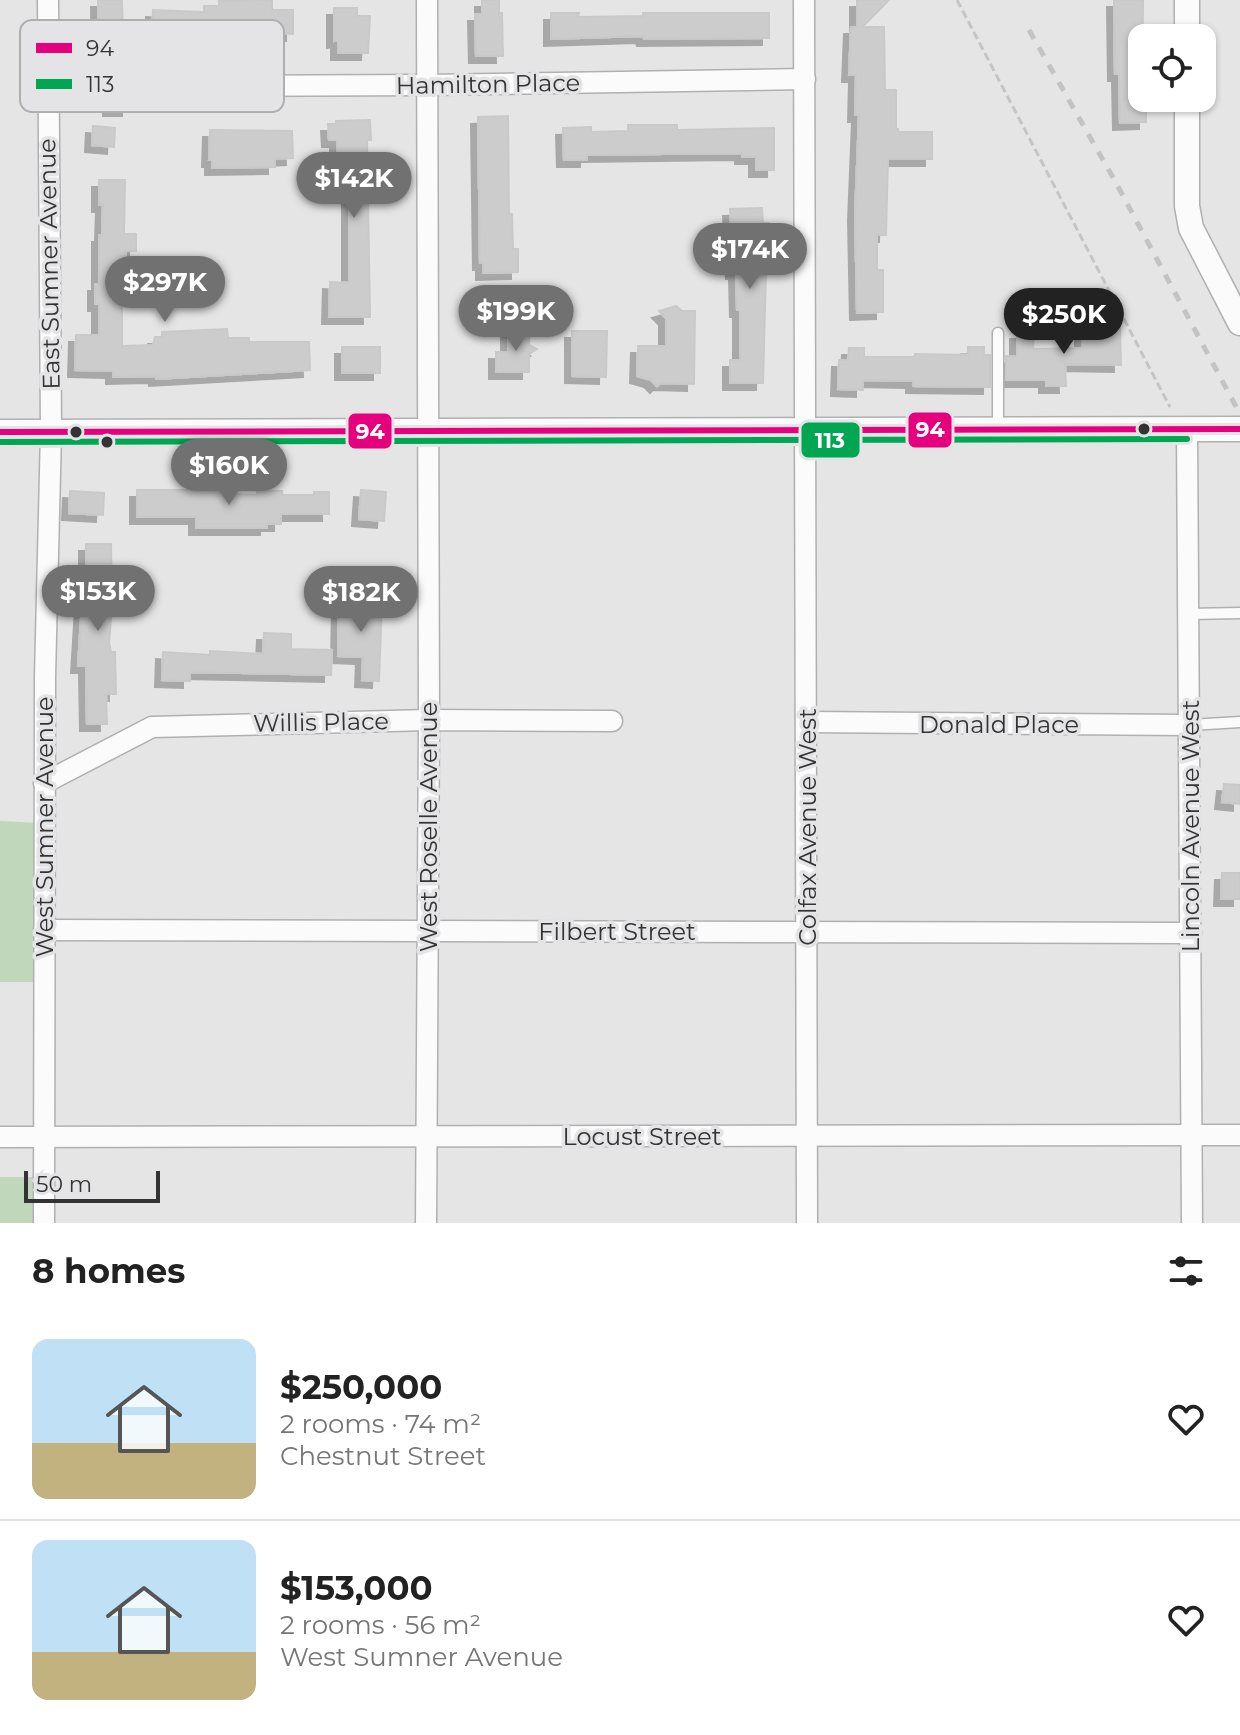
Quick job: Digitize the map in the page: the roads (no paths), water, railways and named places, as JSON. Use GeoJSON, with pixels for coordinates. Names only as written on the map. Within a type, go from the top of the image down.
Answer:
{"type":"FeatureCollection","features":[{"type":"Feature","properties":{"kind":"street","name":"East Sumner Avenue"},"geometry":{"type":"LineString","coordinates":[[48,0],[48,20]]}},
{"type":"Feature","properties":{"kind":"street","name":"West Roselle Avenue"},"geometry":{"type":"LineString","coordinates":[[426,1223],[429,720],[427,0]]}},
{"type":"Feature","properties":{"kind":"street","name":"Colfax Avenue West"},"geometry":{"type":"LineString","coordinates":[[804,0],[807,1223]]}},
{"type":"Feature","properties":{"kind":"street"},"geometry":{"type":"LineString","coordinates":[[1187,0],[1187,24]]}},
{"type":"Feature","properties":{"kind":"street","name":"Hamilton Place"},"geometry":{"type":"LineString","coordinates":[[284,86],[805,79]]}},
{"type":"Feature","properties":{"kind":"street","name":"East Sumner Avenue"},"geometry":{"type":"LineString","coordinates":[[49,112],[51,432]]}},
{"type":"Feature","properties":{"kind":"street"},"geometry":{"type":"LineString","coordinates":[[1187,112],[1187,206],[1191,228],[1240,323]]}},
{"type":"Feature","properties":{"kind":"street","name":"Lincoln Avenue West"},"geometry":{"type":"LineString","coordinates":[[1187,429],[1192,1223]]}},
{"type":"Feature","properties":{"kind":"street"},"geometry":{"type":"LineString","coordinates":[[0,432],[1240,429]]}},
{"type":"Feature","properties":{"kind":"street","name":"West Sumner Avenue"},"geometry":{"type":"LineString","coordinates":[[44,1223],[44,783],[51,432]]}},
{"type":"Feature","properties":{"kind":"street","name":"Willis Place"},"geometry":{"type":"LineString","coordinates":[[44,783],[152,727],[429,720],[612,721]]}},
{"type":"Feature","properties":{"kind":"street","name":"Donald Place"},"geometry":{"type":"LineString","coordinates":[[807,722],[1190,725]]}},
{"type":"Feature","properties":{"kind":"street","name":"Filbert Street"},"geometry":{"type":"LineString","coordinates":[[44,930],[1191,933]]}},
{"type":"Feature","properties":{"kind":"street","name":"Locust Street"},"geometry":{"type":"LineString","coordinates":[[0,1137],[1240,1135]]}},
{"type":"Feature","properties":{"kind":"lane"},"geometry":{"type":"LineString","coordinates":[[998,333],[998,430]]}},
{"type":"Feature","properties":{"kind":"lane"},"geometry":{"type":"LineString","coordinates":[[1189,614],[1240,613]]}},
{"type":"Feature","properties":{"kind":"lane"},"geometry":{"type":"LineString","coordinates":[[1190,725],[1240,722]]}},
{"type":"Feature","properties":{"kind":"railway"},"geometry":{"type":"LineString","coordinates":[[1029,30],[1115,181],[1240,414]]}}]}
